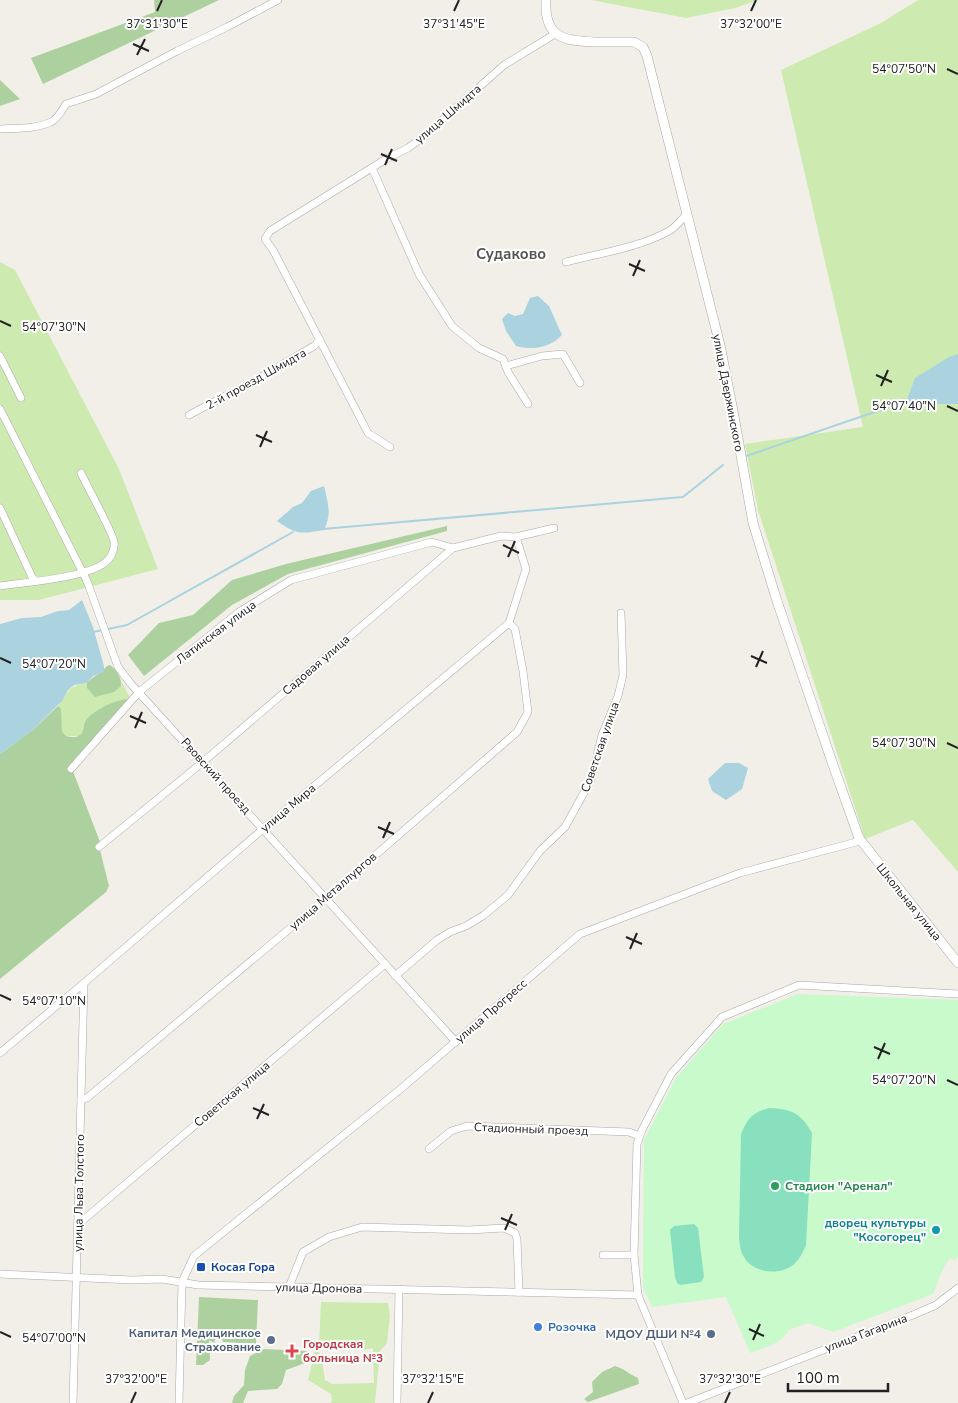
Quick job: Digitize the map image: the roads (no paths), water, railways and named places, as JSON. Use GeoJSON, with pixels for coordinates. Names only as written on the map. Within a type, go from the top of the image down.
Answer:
{"type":"FeatureCollection","features":[{"type":"Feature","properties":{"kind":"street"},"geometry":{"type":"LineString","coordinates":[[0,129],[52,122],[66,104],[96,94],[176,50],[227,27],[278,0]]}},
{"type":"Feature","properties":{"kind":"street"},"geometry":{"type":"LineString","coordinates":[[546,0],[548,20],[555,34]]}},
{"type":"Feature","properties":{"kind":"street","name":"улица Шмидта"},"geometry":{"type":"LineString","coordinates":[[320,340],[273,250],[265,239],[270,231],[423,137],[504,65],[555,34]]}},
{"type":"Feature","properties":{"kind":"street","name":"улица Дзержинского"},"geometry":{"type":"LineString","coordinates":[[555,34],[573,42],[634,42],[643,48],[658,97],[720,345],[751,516],[757,538],[860,841]]}},
{"type":"Feature","properties":{"kind":"street"},"geometry":{"type":"LineString","coordinates":[[372,168],[419,274],[452,326],[479,348],[503,359],[528,404]]}},
{"type":"Feature","properties":{"kind":"street"},"geometry":{"type":"LineString","coordinates":[[566,262],[642,242],[668,232],[686,215]]}},
{"type":"Feature","properties":{"kind":"street"},"geometry":{"type":"LineString","coordinates":[[320,340],[368,433],[390,447]]}},
{"type":"Feature","properties":{"kind":"street","name":"2-й проезд Шмидта"},"geometry":{"type":"LineString","coordinates":[[189,415],[230,395],[314,346],[320,340]]}},
{"type":"Feature","properties":{"kind":"street"},"geometry":{"type":"LineString","coordinates":[[506,366],[542,356],[563,354],[580,383]]}},
{"type":"Feature","properties":{"kind":"street"},"geometry":{"type":"LineString","coordinates":[[0,356],[20,398]]}},
{"type":"Feature","properties":{"kind":"street","name":"Рвовский проезд"},"geometry":{"type":"LineString","coordinates":[[0,409],[87,581],[118,667],[324,899],[456,1042]]}},
{"type":"Feature","properties":{"kind":"street"},"geometry":{"type":"LineString","coordinates":[[0,586],[65,578],[98,567],[107,561],[112,554],[115,541],[81,473]]}},
{"type":"Feature","properties":{"kind":"street"},"geometry":{"type":"LineString","coordinates":[[0,508],[32,577],[36,581]]}},
{"type":"Feature","properties":{"kind":"street","name":"Садовая улица"},"geometry":{"type":"LineString","coordinates":[[99,847],[203,762],[453,548],[501,536],[516,537],[554,528]]}},
{"type":"Feature","properties":{"kind":"street"},"geometry":{"type":"LineString","coordinates":[[509,623],[526,569],[516,537]]}},
{"type":"Feature","properties":{"kind":"street","name":"Латинская улица"},"geometry":{"type":"LineString","coordinates":[[71,769],[139,692],[239,612],[291,580],[432,542],[453,548]]}},
{"type":"Feature","properties":{"kind":"street","name":"Советская улица"},"geometry":{"type":"LineString","coordinates":[[396,976],[438,940],[484,915],[508,895],[540,851],[565,827],[591,780],[602,735],[618,696],[623,675],[621,613]]}},
{"type":"Feature","properties":{"kind":"street","name":"улица Мира"},"geometry":{"type":"LineString","coordinates":[[0,1053],[509,623]]}},
{"type":"Feature","properties":{"kind":"street","name":"улица Металлургов"},"geometry":{"type":"LineString","coordinates":[[81,1100],[87,1098],[324,899],[517,732],[528,712],[515,629],[509,623]]}},
{"type":"Feature","properties":{"kind":"street","name":"Школьная улица"},"geometry":{"type":"LineString","coordinates":[[860,841],[958,963]]}},
{"type":"Feature","properties":{"kind":"street","name":"улица Прогресс"},"geometry":{"type":"LineString","coordinates":[[182,1282],[194,1256],[404,1087],[580,934],[740,873],[860,841]]}},
{"type":"Feature","properties":{"kind":"street","name":"Советская улица"},"geometry":{"type":"LineString","coordinates":[[78,1221],[82,1221],[385,964]]}},
{"type":"Feature","properties":{"kind":"street","name":"улица Льва Толстого"},"geometry":{"type":"LineString","coordinates":[[73,1403],[84,983]]}},
{"type":"Feature","properties":{"kind":"street"},"geometry":{"type":"LineString","coordinates":[[683,1403],[638,1295],[634,1254],[637,1144],[639,1136],[671,1074],[694,1046],[722,1018],[798,985],[958,994]]}},
{"type":"Feature","properties":{"kind":"street","name":"Стадионный проезд"},"geometry":{"type":"LineString","coordinates":[[429,1149],[451,1132],[467,1126],[629,1132],[639,1136]]}},
{"type":"Feature","properties":{"kind":"street"},"geometry":{"type":"LineString","coordinates":[[289,1287],[304,1252],[330,1237],[362,1227],[468,1230],[504,1228],[515,1233],[517,1239],[519,1292]]}},
{"type":"Feature","properties":{"kind":"street"},"geometry":{"type":"LineString","coordinates":[[603,1255],[634,1254]]}},
{"type":"Feature","properties":{"kind":"street","name":"улица Дронова"},"geometry":{"type":"LineString","coordinates":[[0,1274],[162,1280],[205,1285],[638,1295]]}},
{"type":"Feature","properties":{"kind":"street"},"geometry":{"type":"LineString","coordinates":[[179,1403],[182,1282]]}},
{"type":"Feature","properties":{"kind":"street","name":"улица Гагарина"},"geometry":{"type":"LineString","coordinates":[[687,1403],[936,1305],[958,1288]]}},
{"type":"Feature","properties":{"kind":"street"},"geometry":{"type":"LineString","coordinates":[[396,1403],[400,1289]]}},
{"type":"Feature","properties":{"kind":"water"},"geometry":{"type":"Polygon","coordinates":[[[538,296],[549,306],[562,335],[553,342],[541,347],[516,346],[506,331],[502,319],[508,313],[515,316],[523,314],[530,298],[538,296]]]}},
{"type":"Feature","properties":{"kind":"water"},"geometry":{"type":"Polygon","coordinates":[[[958,354],[958,404],[917,404],[906,402],[915,378],[949,357],[958,354]]]}},
{"type":"Feature","properties":{"kind":"water"},"geometry":{"type":"Polygon","coordinates":[[[324,486],[329,514],[324,530],[299,532],[289,529],[277,521],[293,507],[302,503],[311,491],[324,486]]]}},
{"type":"Feature","properties":{"kind":"water"},"geometry":{"type":"Polygon","coordinates":[[[82,600],[93,627],[104,672],[93,676],[87,683],[74,685],[68,690],[62,701],[34,729],[0,754],[0,624],[22,618],[41,617],[58,611],[69,610],[82,600]]]}},
{"type":"Feature","properties":{"kind":"water"},"geometry":{"type":"Polygon","coordinates":[[[725,763],[739,763],[748,768],[742,789],[726,800],[712,791],[708,779],[725,763]]]}},
{"type":"Feature","properties":{"kind":"waterway"},"geometry":{"type":"LineString","coordinates":[[746,456],[907,401]]}},
{"type":"Feature","properties":{"kind":"waterway"},"geometry":{"type":"LineString","coordinates":[[323,529],[683,497],[723,465]]}},
{"type":"Feature","properties":{"kind":"waterway"},"geometry":{"type":"LineString","coordinates":[[108,629],[127,625],[293,532]]}},
{"type":"Feature","properties":{"kind":"waterway"},"geometry":{"type":"LineString","coordinates":[[93,632],[103,630]]}},
{"type":"Feature","properties":{"kind":"place","name":"Стадион \"Аренал\""},"geometry":{"type":"Point","coordinates":[775,1186]}},
{"type":"Feature","properties":{"kind":"place","name":"дворец культуры \"Косогорец\""},"geometry":{"type":"Point","coordinates":[936,1230]}},
{"type":"Feature","properties":{"kind":"place","name":"Косая Гора"},"geometry":{"type":"Point","coordinates":[201,1267]}},
{"type":"Feature","properties":{"kind":"place","name":"Розочка"},"geometry":{"type":"Point","coordinates":[538,1327]}},
{"type":"Feature","properties":{"kind":"place","name":"МДОУ ДШИ №4"},"geometry":{"type":"Point","coordinates":[711,1334]}},
{"type":"Feature","properties":{"kind":"place","name":"Капитал Медицинское Страхование"},"geometry":{"type":"Point","coordinates":[271,1340]}},
{"type":"Feature","properties":{"kind":"place","name":"Городская больница №3"},"geometry":{"type":"Point","coordinates":[292,1351]}},
{"type":"Feature","properties":{"kind":"district","name":"Судаково"},"geometry":{"type":"Point","coordinates":[511,254]}}]}
